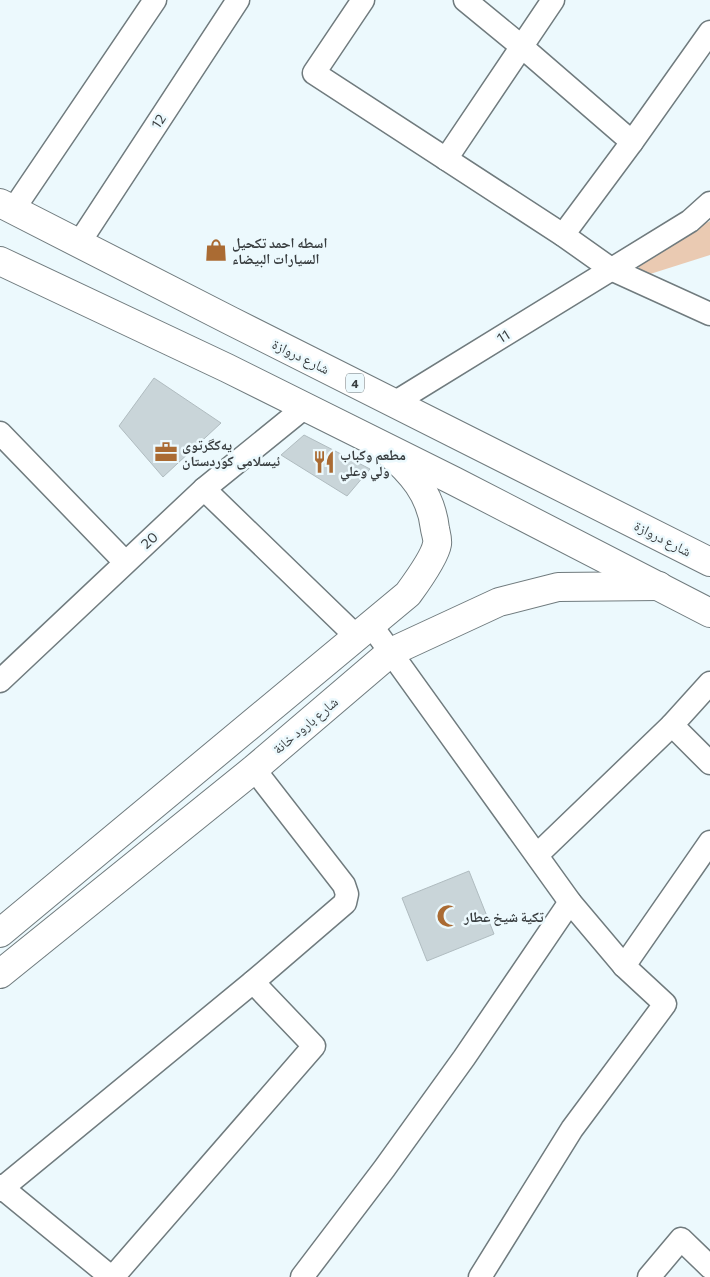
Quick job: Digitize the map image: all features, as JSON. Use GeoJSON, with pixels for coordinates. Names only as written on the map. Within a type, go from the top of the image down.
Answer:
{"type":"FeatureCollection","features":[{"type":"Feature","properties":{"kind":"main road","name":"شارع دروازة"},"geometry":{"type":"LineString","coordinates":[[6,206],[239,326],[710,562]]}},
{"type":"Feature","properties":{"kind":"main road"},"geometry":{"type":"LineString","coordinates":[[0,261],[227,368],[710,613]]}},
{"type":"Feature","properties":{"kind":"main road"},"geometry":{"type":"LineString","coordinates":[[0,933],[408,594],[421,577],[437,544],[434,518],[425,492],[408,469],[379,444]]}},
{"type":"Feature","properties":{"kind":"main road","name":"شارع بارود خانة"},"geometry":{"type":"LineString","coordinates":[[0,974],[254,769],[391,652],[499,602],[558,587],[659,586]]}},
{"type":"Feature","properties":{"kind":"street"},"geometry":{"type":"LineString","coordinates":[[6,206],[155,0]]}},
{"type":"Feature","properties":{"kind":"street","name":"12"},"geometry":{"type":"LineString","coordinates":[[79,243],[238,0]]}},
{"type":"Feature","properties":{"kind":"street"},"geometry":{"type":"LineString","coordinates":[[363,0],[314,73],[563,235],[611,269],[710,314]]}},
{"type":"Feature","properties":{"kind":"street"},"geometry":{"type":"LineString","coordinates":[[465,0],[632,142]]}},
{"type":"Feature","properties":{"kind":"street"},"geometry":{"type":"LineString","coordinates":[[446,158],[553,0]]}},
{"type":"Feature","properties":{"kind":"street"},"geometry":{"type":"LineString","coordinates":[[563,235],[710,32]]}},
{"type":"Feature","properties":{"kind":"street","name":"11"},"geometry":{"type":"LineString","coordinates":[[394,403],[690,221],[710,203]]}},
{"type":"Feature","properties":{"kind":"street","name":"20"},"geometry":{"type":"LineString","coordinates":[[0,680],[204,490],[305,407]]}},
{"type":"Feature","properties":{"kind":"street"},"geometry":{"type":"LineString","coordinates":[[0,432],[125,562]]}},
{"type":"Feature","properties":{"kind":"street"},"geometry":{"type":"LineString","coordinates":[[204,490],[364,631],[391,652],[570,902],[624,966],[665,1004],[572,1129],[480,1277]]}},
{"type":"Feature","properties":{"kind":"street"},"geometry":{"type":"LineString","coordinates":[[537,855],[672,725],[710,683]]}},
{"type":"Feature","properties":{"kind":"street"},"geometry":{"type":"LineString","coordinates":[[672,725],[710,764]]}},
{"type":"Feature","properties":{"kind":"street"},"geometry":{"type":"LineString","coordinates":[[253,982],[314,1046],[112,1277],[0,1188],[253,982],[345,903],[347,894],[344,885],[254,769]]}},
{"type":"Feature","properties":{"kind":"street"},"geometry":{"type":"LineString","coordinates":[[624,966],[710,842]]}},
{"type":"Feature","properties":{"kind":"street"},"geometry":{"type":"LineString","coordinates":[[302,1277],[384,1169],[464,1058],[570,902]]}},
{"type":"Feature","properties":{"kind":"street"},"geometry":{"type":"LineString","coordinates":[[648,1277],[680,1239],[710,1267]]}},
{"type":"Feature","properties":{"kind":"shaded area"},"geometry":{"type":"Polygon","coordinates":[[[710,221],[710,255],[647,275],[639,269],[639,262],[666,242],[710,221]]]}},
{"type":"Feature","properties":{"kind":"building","name":"یەکگرتوی ئیسلامی کوردستان"},"geometry":{"type":"Polygon","coordinates":[[[154,378],[221,423],[163,477],[119,426],[154,378]]]}},
{"type":"Feature","properties":{"kind":"building","name":"مطعم وكباب ولي وعلي"},"geometry":{"type":"Polygon","coordinates":[[[304,435],[370,469],[347,496],[281,455],[304,435]]]}},
{"type":"Feature","properties":{"kind":"building","name":"تكية شيخ عطار"},"geometry":{"type":"Polygon","coordinates":[[[469,871],[494,934],[427,961],[402,898],[469,871]]]}},
{"type":"Feature","properties":{"kind":"place","name":"اسطه احمد تكحيل السيارات البيضاء"},"geometry":{"type":"Point","coordinates":[216,250]}},
{"type":"Feature","properties":{"kind":"place","name":"یەکگرتوی ئیسلامی کوردستان"},"geometry":{"type":"Point","coordinates":[166,452]}},
{"type":"Feature","properties":{"kind":"place","name":"مطعم وكباب ولي وعلي"},"geometry":{"type":"Point","coordinates":[324,462]}},
{"type":"Feature","properties":{"kind":"place","name":"تكية شيخ عطار"},"geometry":{"type":"Point","coordinates":[448,916]}}]}
